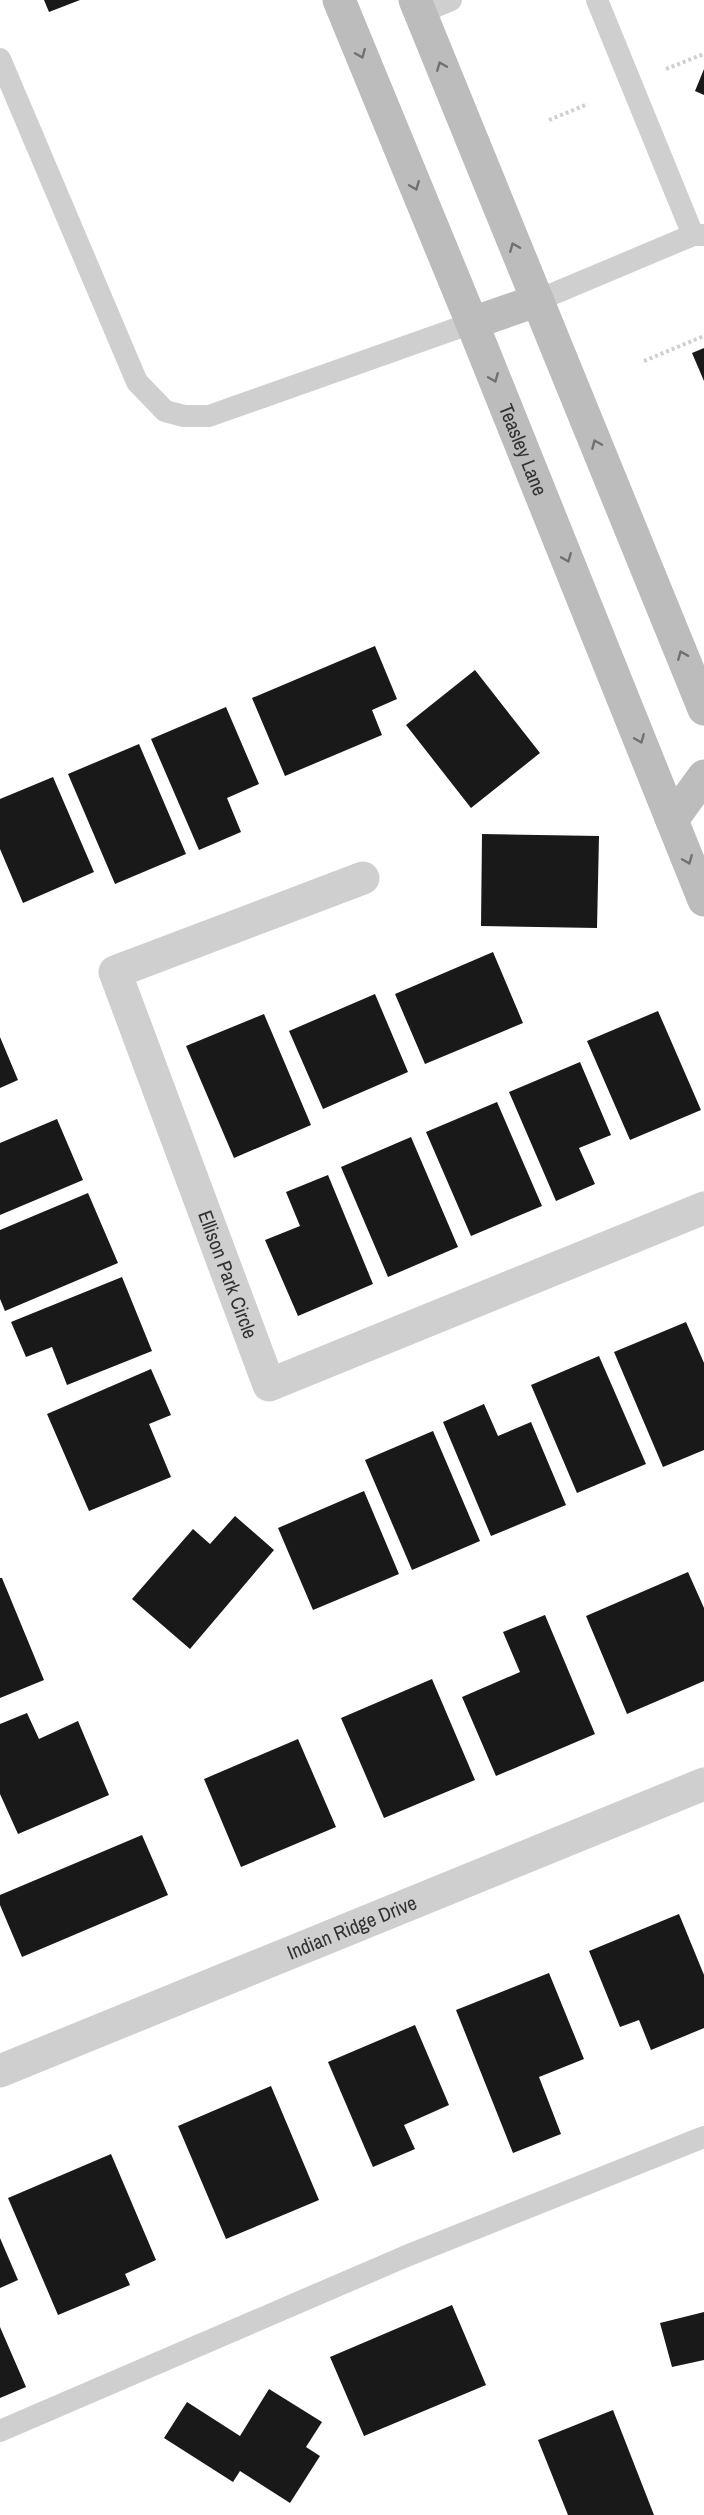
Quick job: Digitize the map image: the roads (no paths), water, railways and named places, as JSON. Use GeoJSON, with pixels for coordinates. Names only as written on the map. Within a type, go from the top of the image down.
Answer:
{"type":"FeatureCollection","features":[{"type":"Feature","properties":{"kind":"main road","name":"Teasley Lane"},"geometry":{"type":"LineString","coordinates":[[339,0],[472,323],[704,900]]}},
{"type":"Feature","properties":{"kind":"main road"},"geometry":{"type":"LineString","coordinates":[[417,7],[704,709]]}},
{"type":"Feature","properties":{"kind":"main road"},"geometry":{"type":"LineString","coordinates":[[472,323],[536,301]]}},
{"type":"Feature","properties":{"kind":"main road"},"geometry":{"type":"LineString","coordinates":[[672,820],[704,776]]}},
{"type":"Feature","properties":{"kind":"street","name":"Ellison Park Circle"},"geometry":{"type":"LineString","coordinates":[[363,878],[115,972],[268,1385],[704,1208]]}},
{"type":"Feature","properties":{"kind":"street","name":"Indian Ridge Drive"},"geometry":{"type":"LineString","coordinates":[[0,2071],[704,1784]]}},
{"type":"Feature","properties":{"kind":"lane"},"geometry":{"type":"LineString","coordinates":[[417,7],[450,0]]}},
{"type":"Feature","properties":{"kind":"lane"},"geometry":{"type":"LineString","coordinates":[[536,301],[698,235],[597,0]]}},
{"type":"Feature","properties":{"kind":"lane"},"geometry":{"type":"LineString","coordinates":[[0,59],[137,382],[165,411],[184,416],[209,416],[472,323]]}},
{"type":"Feature","properties":{"kind":"lane"},"geometry":{"type":"LineString","coordinates":[[0,2431],[404,2257],[704,2137]]}}]}
